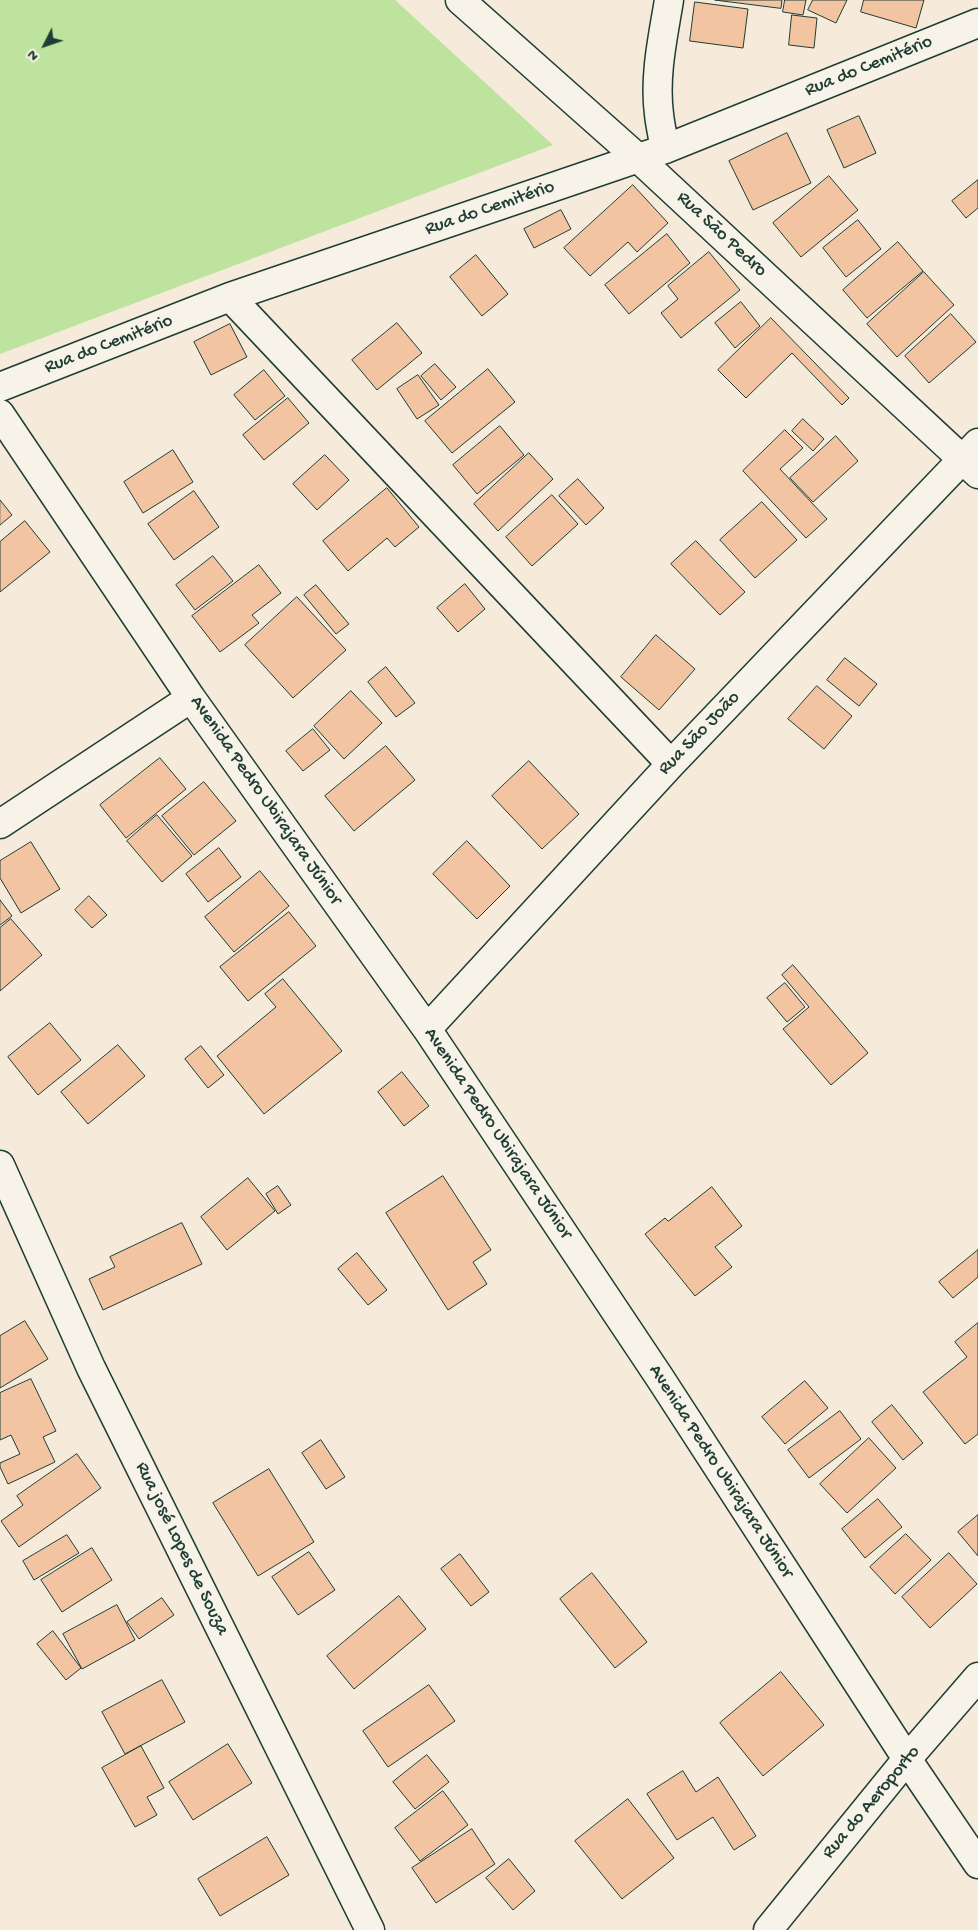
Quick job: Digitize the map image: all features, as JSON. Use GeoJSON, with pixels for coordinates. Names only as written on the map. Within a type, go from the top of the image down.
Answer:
{"type":"FeatureCollection","features":[{"type":"Feature","properties":{"kind":"street","name":"Rua São Pedro"},"geometry":{"type":"LineString","coordinates":[[460,0],[973,459]]}},
{"type":"Feature","properties":{"kind":"street"},"geometry":{"type":"LineString","coordinates":[[665,149],[658,113],[658,84],[669,0]]}},
{"type":"Feature","properties":{"kind":"street","name":"Rua do Cemitério"},"geometry":{"type":"LineString","coordinates":[[0,387],[230,297],[665,149],[978,23]]}},
{"type":"Feature","properties":{"kind":"street"},"geometry":{"type":"LineString","coordinates":[[230,297],[670,764]]}},
{"type":"Feature","properties":{"kind":"street","name":"Avenida Pedro Ubirajara Júnior"},"geometry":{"type":"LineString","coordinates":[[0,414],[191,698],[428,1029],[660,1378],[907,1759],[978,1864]]}},
{"type":"Feature","properties":{"kind":"street","name":"Rua São João"},"geometry":{"type":"LineString","coordinates":[[428,1029],[670,764],[973,459]]}},
{"type":"Feature","properties":{"kind":"street"},"geometry":{"type":"LineString","coordinates":[[0,824],[191,698]]}},
{"type":"Feature","properties":{"kind":"street","name":"Rua josé Lopes de Souza"},"geometry":{"type":"LineString","coordinates":[[0,1165],[91,1368],[370,1930]]}},
{"type":"Feature","properties":{"kind":"street","name":"Rua do Aeroporto"},"geometry":{"type":"LineString","coordinates":[[768,1930],[907,1759],[978,1677]]}},
{"type":"Feature","properties":{"kind":"green space"},"geometry":{"type":"Polygon","coordinates":[[[0,0],[395,0],[553,145],[0,354],[0,0]]]}},
{"type":"Feature","properties":{"kind":"building"},"geometry":{"type":"Polygon","coordinates":[[[715,0],[782,0],[781,8],[715,0]]]}},
{"type":"Feature","properties":{"kind":"building"},"geometry":{"type":"Polygon","coordinates":[[[785,0],[806,0],[803,15],[783,12],[785,0]]]}},
{"type":"Feature","properties":{"kind":"building"},"geometry":{"type":"Polygon","coordinates":[[[813,0],[847,0],[836,23],[808,10],[813,0]]]}},
{"type":"Feature","properties":{"kind":"building"},"geometry":{"type":"Polygon","coordinates":[[[864,0],[924,0],[916,28],[861,12],[864,0]]]}},
{"type":"Feature","properties":{"kind":"building"},"geometry":{"type":"Polygon","coordinates":[[[695,2],[748,9],[743,48],[690,41],[695,2]]]}},
{"type":"Feature","properties":{"kind":"building"},"geometry":{"type":"Polygon","coordinates":[[[792,15],[817,18],[814,48],[789,45],[792,15]]]}},
{"type":"Feature","properties":{"kind":"building"},"geometry":{"type":"Polygon","coordinates":[[[859,116],[876,153],[844,168],[827,130],[859,116]]]}},
{"type":"Feature","properties":{"kind":"building"},"geometry":{"type":"Polygon","coordinates":[[[787,133],[811,183],[753,210],[729,161],[787,133]]]}},
{"type":"Feature","properties":{"kind":"building"},"geometry":{"type":"Polygon","coordinates":[[[829,176],[858,210],[801,257],[773,223],[829,176]]]}},
{"type":"Feature","properties":{"kind":"building"},"geometry":{"type":"Polygon","coordinates":[[[978,180],[978,208],[966,218],[952,201],[978,180]]]}},
{"type":"Feature","properties":{"kind":"building"},"geometry":{"type":"Polygon","coordinates":[[[633,185],[668,223],[637,252],[628,242],[590,276],[564,248],[633,185]]]}},
{"type":"Feature","properties":{"kind":"building"},"geometry":{"type":"Polygon","coordinates":[[[561,210],[571,229],[534,248],[524,229],[561,210]]]}},
{"type":"Feature","properties":{"kind":"building"},"geometry":{"type":"Polygon","coordinates":[[[858,220],[881,249],[846,277],[823,248],[858,220]]]}},
{"type":"Feature","properties":{"kind":"building"},"geometry":{"type":"Polygon","coordinates":[[[667,234],[690,263],[629,314],[605,285],[667,234]]]}},
{"type":"Feature","properties":{"kind":"building"},"geometry":{"type":"Polygon","coordinates":[[[898,242],[923,271],[867,318],[843,290],[898,242]]]}},
{"type":"Feature","properties":{"kind":"building"},"geometry":{"type":"Polygon","coordinates":[[[709,252],[740,290],[681,338],[661,313],[678,299],[668,286],[709,252]]]}},
{"type":"Feature","properties":{"kind":"building"},"geometry":{"type":"Polygon","coordinates":[[[476,255],[508,294],[482,316],[450,277],[476,255]]]}},
{"type":"Feature","properties":{"kind":"building"},"geometry":{"type":"Polygon","coordinates":[[[924,272],[954,305],[897,357],[867,324],[924,272]]]}},
{"type":"Feature","properties":{"kind":"building"},"geometry":{"type":"Polygon","coordinates":[[[741,302],[760,326],[735,348],[715,323],[741,302]]]}},
{"type":"Feature","properties":{"kind":"building"},"geometry":{"type":"Polygon","coordinates":[[[951,314],[976,342],[929,383],[905,356],[951,314]]]}},
{"type":"Feature","properties":{"kind":"building"},"geometry":{"type":"Polygon","coordinates":[[[771,318],[849,398],[842,405],[792,353],[746,398],[718,370],[771,318]]]}},
{"type":"Feature","properties":{"kind":"building"},"geometry":{"type":"Polygon","coordinates":[[[397,323],[422,353],[377,390],[352,360],[397,323]]]}},
{"type":"Feature","properties":{"kind":"building"},"geometry":{"type":"Polygon","coordinates":[[[230,324],[247,357],[211,375],[194,342],[230,324]]]}},
{"type":"Feature","properties":{"kind":"building"},"geometry":{"type":"Polygon","coordinates":[[[435,364],[456,387],[441,400],[421,376],[435,364]]]}},
{"type":"Feature","properties":{"kind":"building"},"geometry":{"type":"Polygon","coordinates":[[[488,369],[515,402],[452,453],[425,421],[488,369]]]}},
{"type":"Feature","properties":{"kind":"building"},"geometry":{"type":"Polygon","coordinates":[[[264,370],[285,396],[255,420],[234,395],[264,370]]]}},
{"type":"Feature","properties":{"kind":"building"},"geometry":{"type":"Polygon","coordinates":[[[418,375],[439,405],[417,419],[397,389],[418,375]]]}},
{"type":"Feature","properties":{"kind":"building"},"geometry":{"type":"Polygon","coordinates":[[[288,398],[309,423],[264,460],[243,435],[288,398]]]}},
{"type":"Feature","properties":{"kind":"building"},"geometry":{"type":"Polygon","coordinates":[[[803,419],[824,439],[813,451],[792,431],[803,419]]]}},
{"type":"Feature","properties":{"kind":"building"},"geometry":{"type":"Polygon","coordinates":[[[500,426],[524,455],[477,494],[453,465],[500,426]]]}},
{"type":"Feature","properties":{"kind":"building"},"geometry":{"type":"Polygon","coordinates":[[[785,430],[803,448],[780,469],[827,519],[806,538],[743,471],[785,430]]]}},
{"type":"Feature","properties":{"kind":"building"},"geometry":{"type":"Polygon","coordinates":[[[836,436],[858,461],[813,502],[790,478],[836,436]]]}},
{"type":"Feature","properties":{"kind":"building"},"geometry":{"type":"Polygon","coordinates":[[[173,450],[193,482],[143,513],[124,482],[173,450]]]}},
{"type":"Feature","properties":{"kind":"building"},"geometry":{"type":"Polygon","coordinates":[[[529,453],[553,479],[498,531],[474,504],[529,453]]]}},
{"type":"Feature","properties":{"kind":"building"},"geometry":{"type":"Polygon","coordinates":[[[325,455],[349,480],[317,510],[293,484],[325,455]]]}},
{"type":"Feature","properties":{"kind":"building"},"geometry":{"type":"Polygon","coordinates":[[[578,479],[604,508],[586,525],[559,496],[578,479]]]}},
{"type":"Feature","properties":{"kind":"building"},"geometry":{"type":"Polygon","coordinates":[[[387,488],[419,527],[395,547],[387,538],[348,571],[323,541],[387,488]]]}},
{"type":"Feature","properties":{"kind":"building"},"geometry":{"type":"Polygon","coordinates":[[[194,491],[219,527],[174,560],[148,524],[194,491]]]}},
{"type":"Feature","properties":{"kind":"building"},"geometry":{"type":"Polygon","coordinates":[[[552,495],[578,524],[532,566],[506,537],[552,495]]]}},
{"type":"Feature","properties":{"kind":"building"},"geometry":{"type":"Polygon","coordinates":[[[0,500],[12,515],[0,525],[0,500]]]}},
{"type":"Feature","properties":{"kind":"building"},"geometry":{"type":"Polygon","coordinates":[[[762,502],[797,540],[755,578],[720,540],[762,502]]]}},
{"type":"Feature","properties":{"kind":"building"},"geometry":{"type":"Polygon","coordinates":[[[25,521],[50,552],[0,592],[0,542],[25,521]]]}},
{"type":"Feature","properties":{"kind":"building"},"geometry":{"type":"Polygon","coordinates":[[[696,541],[745,592],[720,615],[671,564],[696,541]]]}},
{"type":"Feature","properties":{"kind":"building"},"geometry":{"type":"Polygon","coordinates":[[[213,556],[233,581],[195,610],[176,585],[213,556]]]}},
{"type":"Feature","properties":{"kind":"building"},"geometry":{"type":"Polygon","coordinates":[[[259,565],[281,593],[252,615],[259,623],[220,652],[192,616],[259,565]]]}},
{"type":"Feature","properties":{"kind":"building"},"geometry":{"type":"Polygon","coordinates":[[[465,584],[485,609],[458,632],[437,608],[465,584]]]}},
{"type":"Feature","properties":{"kind":"building"},"geometry":{"type":"Polygon","coordinates":[[[316,585],[349,624],[336,634],[304,595],[316,585]]]}},
{"type":"Feature","properties":{"kind":"building"},"geometry":{"type":"Polygon","coordinates":[[[297,597],[346,650],[293,698],[245,645],[297,597]]]}},
{"type":"Feature","properties":{"kind":"building"},"geometry":{"type":"Polygon","coordinates":[[[656,635],[695,669],[659,710],[621,677],[656,635]]]}},
{"type":"Feature","properties":{"kind":"building"},"geometry":{"type":"Polygon","coordinates":[[[845,658],[877,684],[859,706],[827,680],[845,658]]]}},
{"type":"Feature","properties":{"kind":"building"},"geometry":{"type":"Polygon","coordinates":[[[386,667],[415,703],[396,717],[368,682],[386,667]]]}},
{"type":"Feature","properties":{"kind":"building"},"geometry":{"type":"Polygon","coordinates":[[[817,686],[852,716],[824,749],[788,719],[817,686]]]}},
{"type":"Feature","properties":{"kind":"building"},"geometry":{"type":"Polygon","coordinates":[[[351,691],[382,723],[344,759],[314,726],[351,691]]]}},
{"type":"Feature","properties":{"kind":"building"},"geometry":{"type":"Polygon","coordinates":[[[313,729],[330,750],[303,771],[286,751],[313,729]]]}},
{"type":"Feature","properties":{"kind":"building"},"geometry":{"type":"Polygon","coordinates":[[[386,746],[415,780],[354,831],[325,796],[386,746]]]}},
{"type":"Feature","properties":{"kind":"building"},"geometry":{"type":"Polygon","coordinates":[[[160,758],[186,789],[126,838],[100,805],[160,758]]]}},
{"type":"Feature","properties":{"kind":"building"},"geometry":{"type":"Polygon","coordinates":[[[529,761],[579,814],[542,849],[492,796],[529,761]]]}},
{"type":"Feature","properties":{"kind":"building"},"geometry":{"type":"Polygon","coordinates":[[[204,782],[236,821],[194,855],[162,816],[204,782]]]}},
{"type":"Feature","properties":{"kind":"building"},"geometry":{"type":"Polygon","coordinates":[[[157,815],[192,856],[162,882],[127,841],[157,815]]]}},
{"type":"Feature","properties":{"kind":"building"},"geometry":{"type":"Polygon","coordinates":[[[467,841],[510,886],[477,919],[433,874],[467,841]]]}},
{"type":"Feature","properties":{"kind":"building"},"geometry":{"type":"Polygon","coordinates":[[[31,842],[60,889],[21,913],[0,878],[0,861],[31,842]]]}},
{"type":"Feature","properties":{"kind":"building"},"geometry":{"type":"Polygon","coordinates":[[[219,848],[241,877],[208,902],[186,874],[219,848]]]}},
{"type":"Feature","properties":{"kind":"building"},"geometry":{"type":"Polygon","coordinates":[[[260,871],[289,906],[234,952],[205,917],[260,871]]]}},
{"type":"Feature","properties":{"kind":"building"},"geometry":{"type":"Polygon","coordinates":[[[89,896],[107,915],[92,928],[75,910],[89,896]]]}},
{"type":"Feature","properties":{"kind":"building"},"geometry":{"type":"Polygon","coordinates":[[[0,900],[12,916],[0,925],[0,900]]]}},
{"type":"Feature","properties":{"kind":"building"},"geometry":{"type":"Polygon","coordinates":[[[289,912],[316,946],[248,1001],[220,967],[289,912]]]}},
{"type":"Feature","properties":{"kind":"building"},"geometry":{"type":"Polygon","coordinates":[[[11,919],[42,955],[0,991],[0,928],[11,919]]]}},
{"type":"Feature","properties":{"kind":"building"},"geometry":{"type":"Polygon","coordinates":[[[793,965],[868,1053],[831,1085],[783,1029],[809,1007],[782,975],[793,965]]]}},
{"type":"Feature","properties":{"kind":"building"},"geometry":{"type":"Polygon","coordinates":[[[283,979],[342,1051],[264,1114],[217,1056],[276,1007],[265,994],[283,979]]]}},
{"type":"Feature","properties":{"kind":"building"},"geometry":{"type":"Polygon","coordinates":[[[785,983],[805,1007],[787,1022],[767,998],[785,983]]]}},
{"type":"Feature","properties":{"kind":"building"},"geometry":{"type":"Polygon","coordinates":[[[50,1023],[81,1060],[38,1095],[8,1057],[50,1023]]]}},
{"type":"Feature","properties":{"kind":"building"},"geometry":{"type":"Polygon","coordinates":[[[118,1045],[145,1076],[88,1124],[61,1092],[118,1045]]]}},
{"type":"Feature","properties":{"kind":"building"},"geometry":{"type":"Polygon","coordinates":[[[201,1046],[224,1075],[208,1088],[185,1059],[201,1046]]]}},
{"type":"Feature","properties":{"kind":"building"},"geometry":{"type":"Polygon","coordinates":[[[402,1072],[429,1106],[404,1126],[378,1092],[402,1072]]]}},
{"type":"Feature","properties":{"kind":"building"},"geometry":{"type":"Polygon","coordinates":[[[443,1176],[491,1250],[473,1262],[487,1284],[448,1310],[386,1213],[443,1176]]]}},
{"type":"Feature","properties":{"kind":"building"},"geometry":{"type":"Polygon","coordinates":[[[248,1178],[275,1211],[227,1250],[201,1217],[248,1178]]]}},
{"type":"Feature","properties":{"kind":"building"},"geometry":{"type":"Polygon","coordinates":[[[278,1186],[291,1205],[278,1214],[266,1194],[278,1186]]]}},
{"type":"Feature","properties":{"kind":"building"},"geometry":{"type":"Polygon","coordinates":[[[712,1187],[742,1226],[715,1247],[732,1267],[695,1296],[645,1234],[665,1218],[668,1221],[712,1187]]]}},
{"type":"Feature","properties":{"kind":"building"},"geometry":{"type":"Polygon","coordinates":[[[182,1223],[202,1264],[103,1310],[89,1279],[115,1267],[110,1257],[182,1223]]]}},
{"type":"Feature","properties":{"kind":"building"},"geometry":{"type":"Polygon","coordinates":[[[978,1250],[978,1277],[953,1298],[939,1282],[978,1250]]]}},
{"type":"Feature","properties":{"kind":"building"},"geometry":{"type":"Polygon","coordinates":[[[357,1253],[387,1290],[368,1305],[338,1269],[357,1253]]]}},
{"type":"Feature","properties":{"kind":"building"},"geometry":{"type":"Polygon","coordinates":[[[25,1321],[48,1359],[0,1388],[0,1336],[25,1321]]]}},
{"type":"Feature","properties":{"kind":"building"},"geometry":{"type":"Polygon","coordinates":[[[978,1323],[978,1434],[965,1444],[923,1392],[967,1357],[955,1342],[978,1323]]]}},
{"type":"Feature","properties":{"kind":"building"},"geometry":{"type":"Polygon","coordinates":[[[31,1379],[56,1431],[43,1437],[55,1462],[8,1484],[0,1463],[20,1454],[11,1435],[0,1440],[0,1393],[31,1379]]]}},
{"type":"Feature","properties":{"kind":"building"},"geometry":{"type":"Polygon","coordinates":[[[805,1381],[828,1408],[785,1444],[762,1417],[805,1381]]]}},
{"type":"Feature","properties":{"kind":"building"},"geometry":{"type":"Polygon","coordinates":[[[892,1405],[923,1443],[903,1460],[872,1422],[892,1405]]]}},
{"type":"Feature","properties":{"kind":"building"},"geometry":{"type":"Polygon","coordinates":[[[840,1411],[861,1439],[809,1478],[788,1450],[840,1411]]]}},
{"type":"Feature","properties":{"kind":"building"},"geometry":{"type":"Polygon","coordinates":[[[869,1438],[896,1468],[847,1513],[820,1484],[869,1438]]]}},
{"type":"Feature","properties":{"kind":"building"},"geometry":{"type":"Polygon","coordinates":[[[321,1440],[345,1477],[326,1489],[302,1453],[321,1440]]]}},
{"type":"Feature","properties":{"kind":"building"},"geometry":{"type":"Polygon","coordinates":[[[77,1454],[101,1488],[19,1547],[1,1521],[23,1505],[17,1496],[77,1454]]]}},
{"type":"Feature","properties":{"kind":"building"},"geometry":{"type":"Polygon","coordinates":[[[269,1469],[314,1542],[258,1576],[213,1503],[269,1469]]]}},
{"type":"Feature","properties":{"kind":"building"},"geometry":{"type":"Polygon","coordinates":[[[878,1499],[902,1527],[865,1558],[842,1529],[878,1499]]]}},
{"type":"Feature","properties":{"kind":"building"},"geometry":{"type":"Polygon","coordinates":[[[978,1515],[978,1556],[958,1532],[978,1515]]]}},
{"type":"Feature","properties":{"kind":"building"},"geometry":{"type":"Polygon","coordinates":[[[906,1534],[931,1560],[895,1594],[870,1567],[906,1534]]]}},
{"type":"Feature","properties":{"kind":"building"},"geometry":{"type":"Polygon","coordinates":[[[67,1535],[79,1553],[34,1580],[23,1561],[67,1535]]]}},
{"type":"Feature","properties":{"kind":"building"},"geometry":{"type":"Polygon","coordinates":[[[92,1548],[112,1580],[62,1612],[41,1580],[92,1548]]]}},
{"type":"Feature","properties":{"kind":"building"},"geometry":{"type":"Polygon","coordinates":[[[309,1552],[335,1590],[298,1615],[272,1577],[309,1552]]]}},
{"type":"Feature","properties":{"kind":"building"},"geometry":{"type":"Polygon","coordinates":[[[949,1553],[977,1584],[930,1628],[902,1597],[949,1553]]]}},
{"type":"Feature","properties":{"kind":"building"},"geometry":{"type":"Polygon","coordinates":[[[460,1554],[489,1592],[471,1606],[441,1569],[460,1554]]]}},
{"type":"Feature","properties":{"kind":"building"},"geometry":{"type":"Polygon","coordinates":[[[592,1573],[647,1642],[615,1668],[560,1599],[592,1573]]]}},
{"type":"Feature","properties":{"kind":"building"},"geometry":{"type":"Polygon","coordinates":[[[399,1596],[426,1629],[354,1689],[327,1656],[399,1596]]]}},
{"type":"Feature","properties":{"kind":"building"},"geometry":{"type":"Polygon","coordinates":[[[162,1598],[174,1615],[139,1639],[127,1622],[162,1598]]]}},
{"type":"Feature","properties":{"kind":"building"},"geometry":{"type":"Polygon","coordinates":[[[117,1605],[135,1640],[82,1669],[63,1634],[117,1605]]]}},
{"type":"Feature","properties":{"kind":"building"},"geometry":{"type":"Polygon","coordinates":[[[53,1631],[81,1668],[66,1680],[37,1644],[53,1631]]]}},
{"type":"Feature","properties":{"kind":"building"},"geometry":{"type":"Polygon","coordinates":[[[781,1672],[824,1725],[763,1776],[720,1723],[781,1672]]]}},
{"type":"Feature","properties":{"kind":"building"},"geometry":{"type":"Polygon","coordinates":[[[162,1680],[185,1722],[125,1754],[102,1712],[162,1680]]]}},
{"type":"Feature","properties":{"kind":"building"},"geometry":{"type":"Polygon","coordinates":[[[429,1685],[455,1721],[388,1767],[363,1731],[429,1685]]]}},
{"type":"Feature","properties":{"kind":"building"},"geometry":{"type":"Polygon","coordinates":[[[228,1744],[252,1783],[193,1820],[169,1782],[228,1744]]]}},
{"type":"Feature","properties":{"kind":"building"},"geometry":{"type":"Polygon","coordinates":[[[141,1746],[164,1788],[147,1797],[157,1815],[135,1827],[102,1768],[141,1746]]]}},
{"type":"Feature","properties":{"kind":"building"},"geometry":{"type":"Polygon","coordinates":[[[427,1755],[449,1782],[415,1809],[393,1782],[427,1755]]]}},
{"type":"Feature","properties":{"kind":"building"},"geometry":{"type":"Polygon","coordinates":[[[683,1771],[696,1792],[718,1777],[756,1836],[734,1850],[713,1817],[677,1840],[647,1794],[683,1771]]]}},
{"type":"Feature","properties":{"kind":"building"},"geometry":{"type":"Polygon","coordinates":[[[443,1791],[468,1825],[420,1861],[395,1828],[443,1791]]]}},
{"type":"Feature","properties":{"kind":"building"},"geometry":{"type":"Polygon","coordinates":[[[628,1799],[674,1858],[622,1899],[575,1841],[628,1799]]]}},
{"type":"Feature","properties":{"kind":"building"},"geometry":{"type":"Polygon","coordinates":[[[472,1829],[495,1864],[436,1903],[412,1868],[472,1829]]]}},
{"type":"Feature","properties":{"kind":"building"},"geometry":{"type":"Polygon","coordinates":[[[267,1837],[289,1875],[220,1916],[198,1879],[267,1837]]]}},
{"type":"Feature","properties":{"kind":"building"},"geometry":{"type":"Polygon","coordinates":[[[509,1859],[535,1891],[513,1910],[486,1878],[509,1859]]]}}]}
